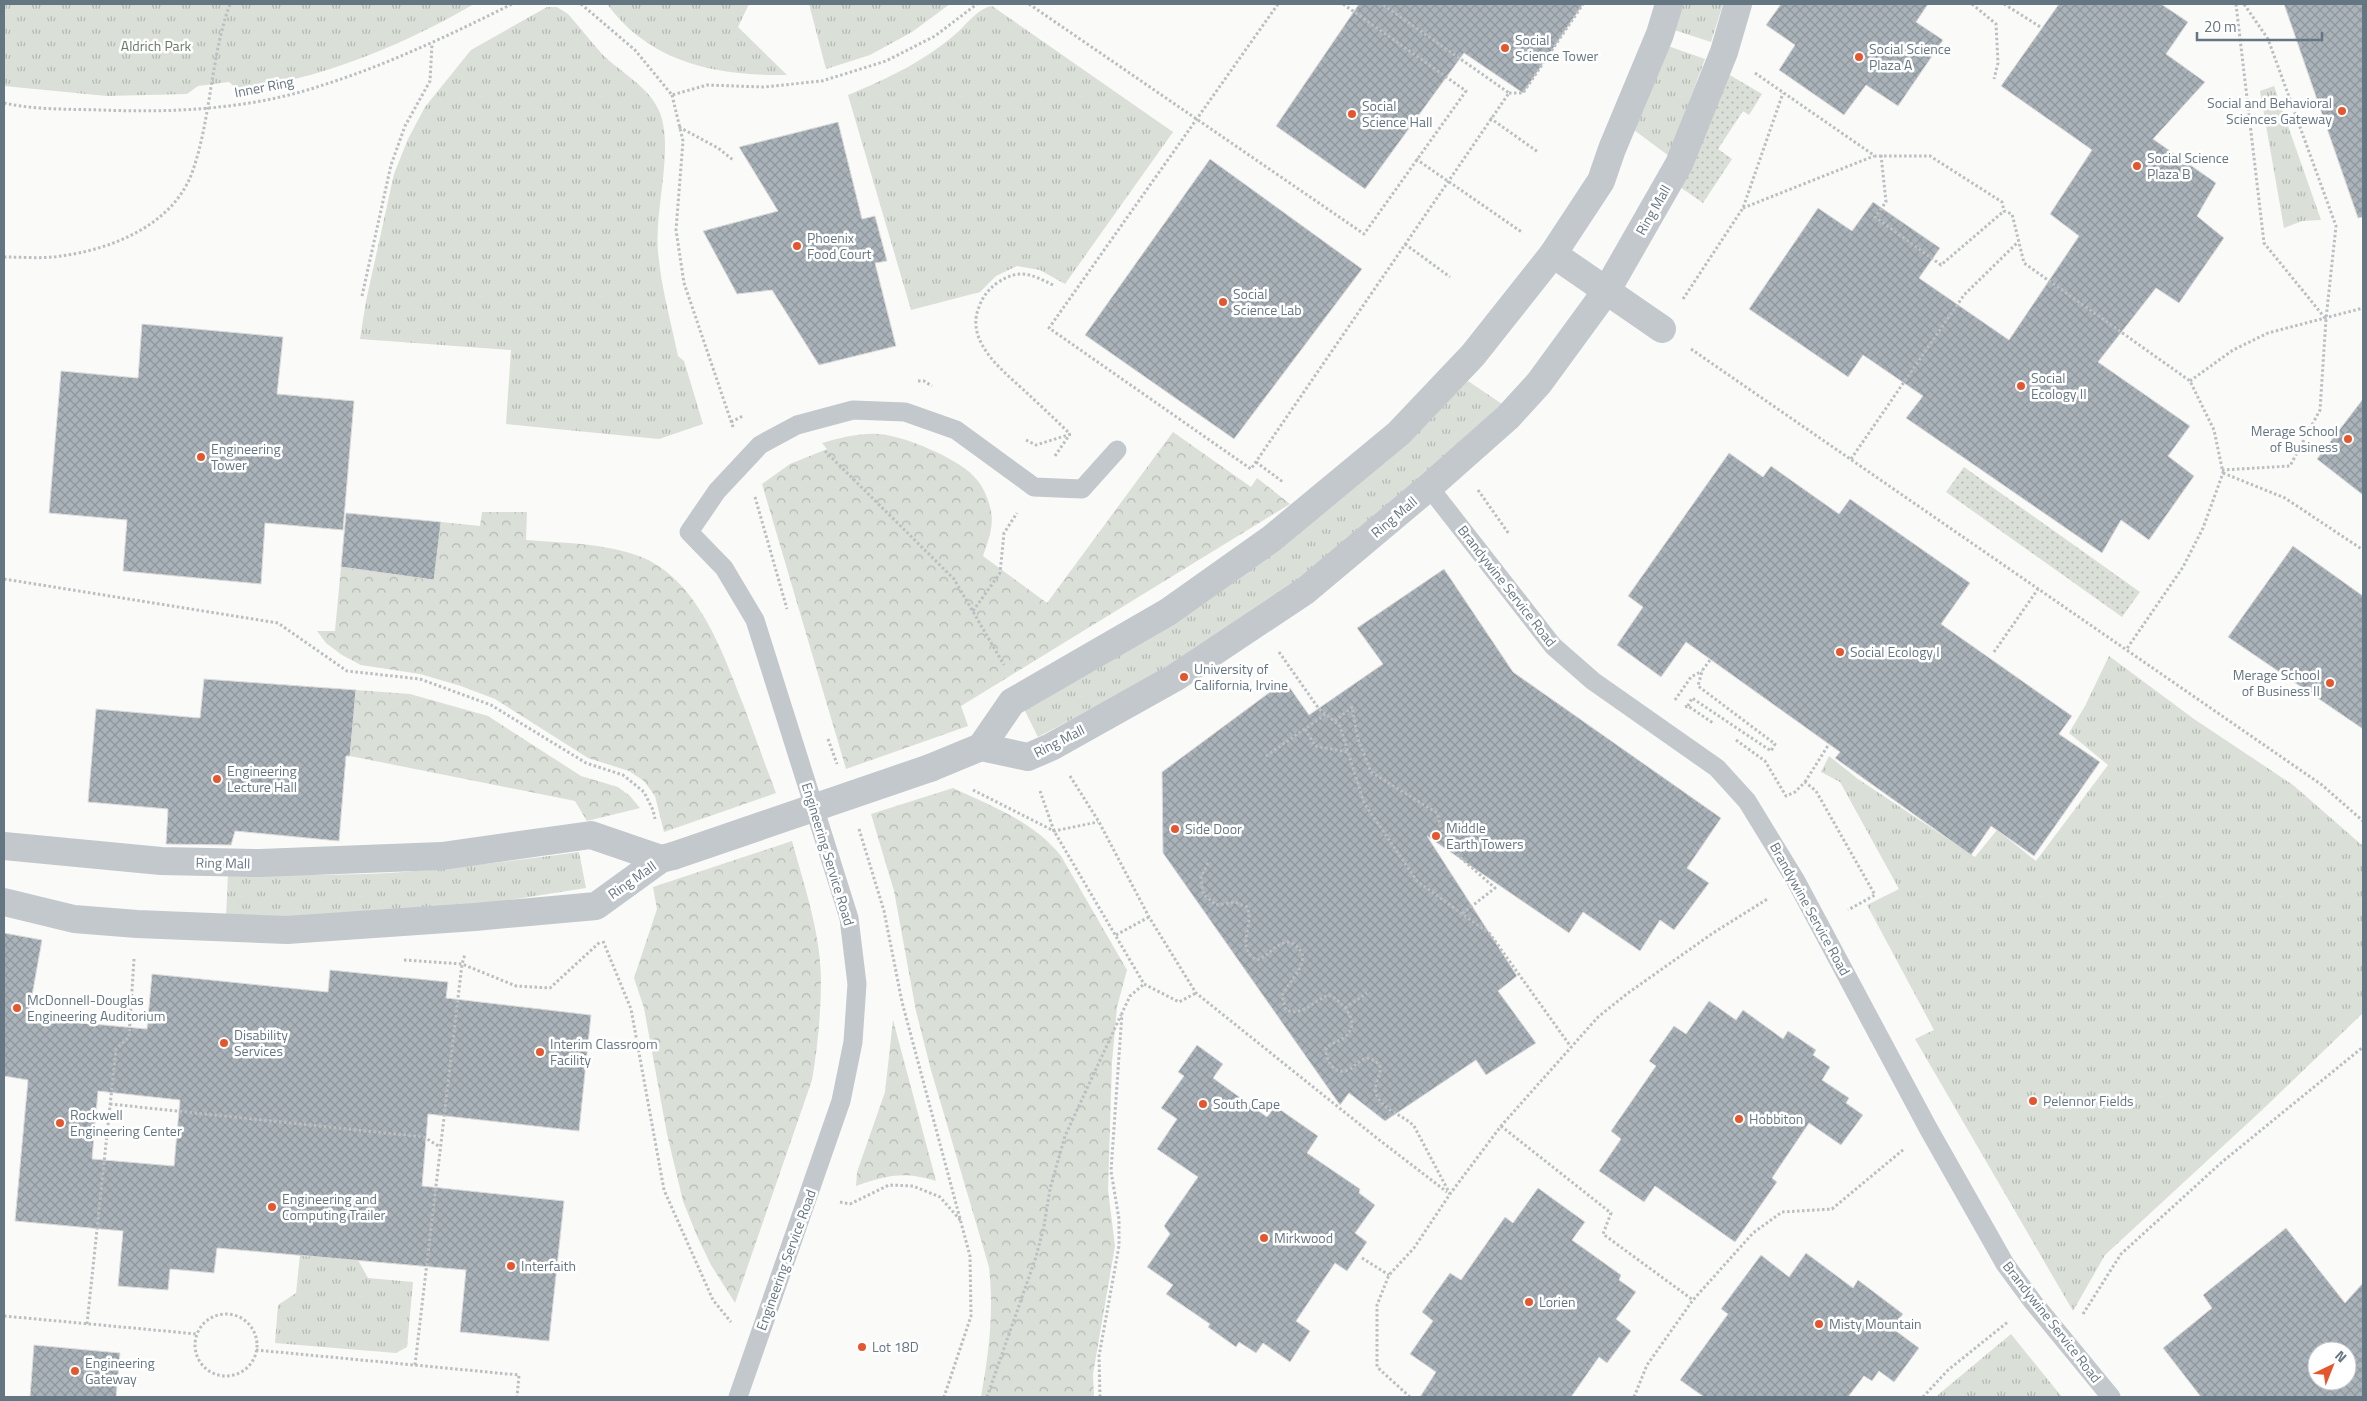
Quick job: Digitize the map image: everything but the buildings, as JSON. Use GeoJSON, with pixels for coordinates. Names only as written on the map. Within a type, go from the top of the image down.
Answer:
{"type":"FeatureCollection","features":[{"type":"Feature","properties":{"kind":"street"},"geometry":{"type":"LineString","coordinates":[[667,858],[936,766],[981,748],[1012,702],[1168,612],[1271,539],[1392,438],[1473,355],[1553,254],[1601,181],[1612,149],[1660,34],[1669,4]]}},
{"type":"Feature","properties":{"kind":"street","name":"Ring Mall"},"geometry":{"type":"LineString","coordinates":[[981,748],[1040,752],[1176,677],[1290,602],[1429,487],[1508,417],[1539,383],[1607,290],[1679,164],[1724,52],[1738,4]]}},
{"type":"Feature","properties":{"kind":"street"},"geometry":{"type":"LineString","coordinates":[[1553,254],[1662,329]]}},
{"type":"Feature","properties":{"kind":"street","name":"Ring Mall"},"geometry":{"type":"LineString","coordinates":[[4,846],[161,861],[260,863],[442,856],[592,835],[667,858]]}},
{"type":"Feature","properties":{"kind":"street","name":"Ring Mall"},"geometry":{"type":"LineString","coordinates":[[4,902],[74,919],[137,924],[287,930],[475,917],[596,906],[667,858]]}},
{"type":"Feature","properties":{"kind":"lane"},"geometry":{"type":"LineString","coordinates":[[798,424],[853,410],[905,412],[956,430],[1034,487],[1082,489],[1117,450]]}},
{"type":"Feature","properties":{"kind":"lane","name":"Engineering Service Road"},"geometry":{"type":"LineString","coordinates":[[738,1397],[841,1102],[853,1042],[857,984],[849,918],[755,620],[724,568],[689,532],[717,491],[744,460],[760,445],[798,424]]}},
{"type":"Feature","properties":{"kind":"lane","name":"Brandywine Service Road"},"geometry":{"type":"LineString","coordinates":[[1429,487],[1553,646],[1593,681],[1716,768],[1747,801],[1796,881],[1928,1128],[2005,1264],[2033,1302],[2111,1397]]}},
{"type":"Feature","properties":{"kind":"path"},"geometry":{"type":"LineString","coordinates":[[4,257],[60,256],[114,244],[152,225],[179,197],[193,171],[230,4]]}},
{"type":"Feature","properties":{"kind":"path","name":"Inner Ring"},"geometry":{"type":"LineString","coordinates":[[4,103],[27,108],[154,112],[207,108],[259,101],[319,87],[432,44],[512,4]]}},
{"type":"Feature","properties":{"kind":"path"},"geometry":{"type":"LineString","coordinates":[[581,4],[635,50],[672,95],[707,85],[763,87],[822,80],[886,60],[935,36],[977,4]]}},
{"type":"Feature","properties":{"kind":"path"},"geometry":{"type":"LineString","coordinates":[[1029,4],[1364,234],[1466,91],[1343,4]]}},
{"type":"Feature","properties":{"kind":"path"},"geometry":{"type":"LineString","coordinates":[[1278,4],[1049,328],[1250,469],[1509,93]]}},
{"type":"Feature","properties":{"kind":"path"},"geometry":{"type":"LineString","coordinates":[[1382,4],[1509,93],[1523,93],[1583,4]]}},
{"type":"Feature","properties":{"kind":"path"},"geometry":{"type":"LineString","coordinates":[[1972,4],[1996,24],[1998,63],[1994,78]]}},
{"type":"Feature","properties":{"kind":"path"},"geometry":{"type":"LineString","coordinates":[[2004,4],[2042,28]]}},
{"type":"Feature","properties":{"kind":"path"},"geometry":{"type":"LineString","coordinates":[[2236,4],[2264,244],[2326,319]]}},
{"type":"Feature","properties":{"kind":"path"},"geometry":{"type":"LineString","coordinates":[[2222,472],[2290,466],[2320,410],[2326,319],[2336,226],[2268,39],[2244,4]]}},
{"type":"Feature","properties":{"kind":"path"},"geometry":{"type":"LineString","coordinates":[[362,296],[391,165],[405,126],[430,81],[432,44]]}},
{"type":"Feature","properties":{"kind":"path"},"geometry":{"type":"LineString","coordinates":[[1724,52],[1875,156]]}},
{"type":"Feature","properties":{"kind":"path"},"geometry":{"type":"LineString","coordinates":[[1783,93],[1743,208],[1662,329],[2322,786],[2363,821]]}},
{"type":"Feature","properties":{"kind":"path"},"geometry":{"type":"LineString","coordinates":[[1490,118],[1538,152]]}},
{"type":"Feature","properties":{"kind":"path"},"geometry":{"type":"LineString","coordinates":[[679,126],[718,148],[732,160]]}},
{"type":"Feature","properties":{"kind":"path"},"geometry":{"type":"LineString","coordinates":[[1743,208],[1880,155],[1930,156],[2002,202],[2004,211]]}},
{"type":"Feature","properties":{"kind":"path"},"geometry":{"type":"LineString","coordinates":[[1880,155],[1886,202],[1874,217],[1941,265],[2004,211]]}},
{"type":"Feature","properties":{"kind":"path"},"geometry":{"type":"LineString","coordinates":[[1416,159],[1494,214]]}},
{"type":"Feature","properties":{"kind":"path"},"geometry":{"type":"LineString","coordinates":[[2004,211],[2012,214],[2024,262],[2190,381],[2214,430],[2222,472],[2203,528],[2183,567],[2126,650]]}},
{"type":"Feature","properties":{"kind":"path"},"geometry":{"type":"LineString","coordinates":[[1851,459],[1964,295],[2018,242]]}},
{"type":"Feature","properties":{"kind":"path"},"geometry":{"type":"LineString","coordinates":[[1405,244],[1450,277]]}},
{"type":"Feature","properties":{"kind":"path"},"geometry":{"type":"LineString","coordinates":[[1054,285],[1033,274],[1013,274],[996,284],[984,295],[977,311],[976,331],[984,349],[997,365],[1071,434]]}},
{"type":"Feature","properties":{"kind":"path"},"geometry":{"type":"LineString","coordinates":[[2190,381],[2233,350],[2268,334],[2363,308]]}},
{"type":"Feature","properties":{"kind":"path"},"geometry":{"type":"LineString","coordinates":[[798,424],[954,579],[1022,697]]}},
{"type":"Feature","properties":{"kind":"path"},"geometry":{"type":"LineString","coordinates":[[1458,461],[1514,541]]}},
{"type":"Feature","properties":{"kind":"path"},"geometry":{"type":"LineString","coordinates":[[2222,472],[2285,498],[2363,550]]}},
{"type":"Feature","properties":{"kind":"path"},"geometry":{"type":"LineString","coordinates":[[973,611],[1000,573]]}},
{"type":"Feature","properties":{"kind":"path"},"geometry":{"type":"LineString","coordinates":[[4,579],[278,623],[346,671],[420,679],[491,706],[586,763],[623,775],[644,792],[653,810],[667,858]]}},
{"type":"Feature","properties":{"kind":"path"},"geometry":{"type":"LineString","coordinates":[[1994,652],[2038,589]]}},
{"type":"Feature","properties":{"kind":"path"},"geometry":{"type":"LineString","coordinates":[[1282,657],[1319,709],[1340,726],[1364,803],[1417,881],[1490,934],[1572,1048]]}},
{"type":"Feature","properties":{"kind":"path"},"geometry":{"type":"LineString","coordinates":[[1679,710],[1688,706],[1692,698],[1771,750],[1775,744],[1698,686],[1702,671],[1710,660]]}},
{"type":"Feature","properties":{"kind":"path"},"geometry":{"type":"LineString","coordinates":[[1672,705],[1691,677],[1702,671]]}},
{"type":"Feature","properties":{"kind":"path"},"geometry":{"type":"LineString","coordinates":[[1688,706],[1719,728]]}},
{"type":"Feature","properties":{"kind":"path"},"geometry":{"type":"LineString","coordinates":[[1335,721],[1352,707],[1358,739],[1371,772],[1437,813],[1446,845],[1496,888],[1462,914]]}},
{"type":"Feature","properties":{"kind":"path"},"geometry":{"type":"LineString","coordinates":[[1266,756],[1326,714]]}},
{"type":"Feature","properties":{"kind":"path"},"geometry":{"type":"LineString","coordinates":[[1305,729],[1315,746],[1348,752]]}},
{"type":"Feature","properties":{"kind":"path"},"geometry":{"type":"LineString","coordinates":[[1735,739],[1766,761],[1786,796],[1795,792],[1805,782],[1829,744]]}},
{"type":"Feature","properties":{"kind":"path"},"geometry":{"type":"LineString","coordinates":[[1040,752],[1099,822],[1149,918],[1196,993],[1378,1139],[1450,1194]]}},
{"type":"Feature","properties":{"kind":"path"},"geometry":{"type":"LineString","coordinates":[[1040,752],[1054,831],[1144,984],[1179,1002],[1196,993]]}},
{"type":"Feature","properties":{"kind":"path"},"geometry":{"type":"LineString","coordinates":[[936,766],[966,786],[1054,831],[1099,822]]}},
{"type":"Feature","properties":{"kind":"path"},"geometry":{"type":"LineString","coordinates":[[1805,782],[1816,791],[1875,895],[1841,914]]}},
{"type":"Feature","properties":{"kind":"path"},"geometry":{"type":"LineString","coordinates":[[1208,863],[1201,876],[1203,894],[1216,905],[1235,902],[1247,907],[1250,922],[1245,941],[1250,957],[1257,960],[1264,958],[1276,945],[1290,942],[1297,946],[1302,954],[1303,962],[1282,996],[1286,1010],[1295,1013],[1301,1012],[1329,995],[1338,999],[1345,1008],[1351,1020],[1352,1028],[1348,1034],[1326,1048],[1325,1057],[1328,1064],[1336,1070],[1344,1071],[1366,1058],[1375,1060],[1380,1066],[1381,1074],[1375,1085],[1377,1098],[1384,1106],[1406,1118],[1414,1126],[1450,1194]]}},
{"type":"Feature","properties":{"kind":"path"},"geometry":{"type":"LineString","coordinates":[[1410,1397],[1378,1367],[1377,1305],[1389,1275],[1414,1248],[1450,1194],[1501,1126],[1598,1017],[1628,993],[1712,933],[1796,881]]}},
{"type":"Feature","properties":{"kind":"path"},"geometry":{"type":"LineString","coordinates":[[596,906],[595,918],[602,940],[632,1009],[664,1190],[713,1300],[732,1323],[756,1343]]}},
{"type":"Feature","properties":{"kind":"path"},"geometry":{"type":"LineString","coordinates":[[415,1365],[462,964],[475,917]]}},
{"type":"Feature","properties":{"kind":"path"},"geometry":{"type":"LineString","coordinates":[[1116,936],[1149,918]]}},
{"type":"Feature","properties":{"kind":"path"},"geometry":{"type":"LineString","coordinates":[[87,1324],[116,1049],[129,1037],[137,924]]}},
{"type":"Feature","properties":{"kind":"path"},"geometry":{"type":"LineString","coordinates":[[462,964],[516,986],[550,988],[602,940]]}},
{"type":"Feature","properties":{"kind":"path"},"geometry":{"type":"LineString","coordinates":[[987,1397],[1036,1257],[1050,1189],[1065,1136],[1130,996],[1144,984]]}},
{"type":"Feature","properties":{"kind":"path"},"geometry":{"type":"LineString","coordinates":[[1345,1008],[1367,993]]}},
{"type":"Feature","properties":{"kind":"path"},"geometry":{"type":"LineString","coordinates":[[1100,1397],[1099,1356],[1119,1246],[1119,1219],[1111,1171],[1122,1013]]}},
{"type":"Feature","properties":{"kind":"path"},"geometry":{"type":"LineString","coordinates":[[2066,1342],[2121,1254],[2222,1162],[2363,1047]]}},
{"type":"Feature","properties":{"kind":"path"},"geometry":{"type":"LineString","coordinates":[[110,1104],[424,1137],[441,1147]]}},
{"type":"Feature","properties":{"kind":"path"},"geometry":{"type":"LineString","coordinates":[[1501,1126],[1611,1214],[1603,1234],[1693,1300]]}},
{"type":"Feature","properties":{"kind":"path"},"geometry":{"type":"LineString","coordinates":[[1634,1397],[1647,1365],[1693,1300],[1753,1233],[1782,1212],[1832,1209],[1928,1128]]}},
{"type":"Feature","properties":{"kind":"path"},"geometry":{"type":"LineString","coordinates":[[809,1197],[850,1204],[889,1186],[913,1186],[940,1197],[963,1224]]}},
{"type":"Feature","properties":{"kind":"path"},"geometry":{"type":"LineString","coordinates":[[1362,1258],[1389,1275]]}},
{"type":"Feature","properties":{"kind":"path"},"geometry":{"type":"LineString","coordinates":[[1922,1397],[1960,1359],[2033,1302]]}},
{"type":"Feature","properties":{"kind":"path"},"geometry":{"type":"LineString","coordinates":[[229,1314],[239,1317],[253,1330],[256,1350],[248,1367],[239,1373],[228,1376],[218,1375],[201,1363],[196,1354],[197,1334],[202,1325],[210,1318],[229,1314]]}},
{"type":"Feature","properties":{"kind":"path"},"geometry":{"type":"LineString","coordinates":[[4,1316],[197,1334]]}},
{"type":"Feature","properties":{"kind":"path"},"geometry":{"type":"LineString","coordinates":[[256,1350],[519,1375],[517,1397]]}},
{"type":"Feature","properties":{"kind":"green space","name":"Aldrich Park"},"geometry":{"type":"Polygon","coordinates":[[[4,4],[474,4],[392,46],[362,58],[302,77],[242,89],[236,88],[229,82],[198,86],[187,94],[107,96],[4,86],[4,4]]]}},
{"type":"Feature","properties":{"kind":"green space"},"geometry":{"type":"Polygon","coordinates":[[[607,4],[749,4],[738,27],[787,75],[761,75],[711,69],[665,53],[644,41],[607,4]]]}},
{"type":"Feature","properties":{"kind":"green space"},"geometry":{"type":"Polygon","coordinates":[[[809,4],[950,4],[912,32],[870,55],[826,69],[809,4]]]}},
{"type":"Feature","properties":{"kind":"green space"},"geometry":{"type":"Polygon","coordinates":[[[1682,4],[1723,4],[1711,42],[1674,30],[1682,4]]]}},
{"type":"Feature","properties":{"kind":"green space"},"geometry":{"type":"Polygon","coordinates":[[[992,6],[1173,132],[1065,284],[1040,270],[1017,266],[996,276],[980,292],[911,310],[848,95],[920,60],[947,41],[978,12],[992,6]]]}},
{"type":"Feature","properties":{"kind":"green space"},"geometry":{"type":"Polygon","coordinates":[[[547,7],[557,7],[568,14],[602,54],[649,95],[660,113],[664,128],[664,162],[658,235],[659,265],[678,356],[684,361],[703,424],[659,439],[506,424],[511,350],[360,339],[366,301],[394,174],[408,139],[425,107],[471,50],[547,7]]]}},
{"type":"Feature","properties":{"kind":"green space"},"geometry":{"type":"Polygon","coordinates":[[[1668,46],[1705,59],[1669,156],[1634,130],[1668,46]]]}},
{"type":"Feature","properties":{"kind":"green space"},"geometry":{"type":"Polygon","coordinates":[[[1728,74],[1762,94],[1749,115],[1743,111],[1718,149],[1732,159],[1703,203],[1680,187],[1728,74]]]}},
{"type":"Feature","properties":{"kind":"green space"},"geometry":{"type":"Polygon","coordinates":[[[2274,86],[2321,220],[2302,221],[2284,228],[2260,91],[2274,86]]]}},
{"type":"Feature","properties":{"kind":"green space"},"geometry":{"type":"Polygon","coordinates":[[[1468,381],[1502,404],[1389,506],[1331,555],[1271,601],[1215,638],[1127,689],[1038,737],[1023,707],[1468,381]]]}},
{"type":"Feature","properties":{"kind":"green space"},"geometry":{"type":"Polygon","coordinates":[[[1173,432],[1251,487],[1257,478],[1290,504],[961,706],[968,726],[846,769],[762,484],[790,464],[827,449],[822,443],[850,436],[864,434],[889,435],[932,450],[970,472],[980,483],[988,499],[992,523],[983,556],[1047,603],[1173,432]]]}},
{"type":"Feature","properties":{"kind":"green space"},"geometry":{"type":"Polygon","coordinates":[[[1964,467],[2140,592],[2122,617],[1946,492],[1964,467]]]}},
{"type":"Feature","properties":{"kind":"green space"},"geometry":{"type":"Polygon","coordinates":[[[482,512],[527,512],[526,540],[611,548],[639,556],[660,567],[677,581],[692,599],[716,640],[743,704],[776,793],[664,832],[655,796],[644,781],[629,771],[588,758],[495,699],[461,686],[420,674],[361,665],[342,655],[326,643],[317,631],[335,631],[341,567],[434,580],[441,522],[480,526],[482,512]]]}},
{"type":"Feature","properties":{"kind":"green space"},"geometry":{"type":"Polygon","coordinates":[[[2109,656],[2194,719],[2293,785],[2363,846],[2363,1013],[2261,1111],[2105,1255],[2073,1311],[1915,1039],[1934,1030],[1867,905],[1899,889],[1840,782],[1821,772],[1829,756],[1858,779],[1975,857],[1997,830],[2036,861],[2108,765],[2069,733],[2085,706],[2109,656]]]}},
{"type":"Feature","properties":{"kind":"green space"},"geometry":{"type":"Polygon","coordinates":[[[356,690],[410,694],[488,716],[581,776],[618,787],[630,796],[640,808],[587,821],[575,801],[350,756],[356,690]]]}},
{"type":"Feature","properties":{"kind":"green space"},"geometry":{"type":"Polygon","coordinates":[[[953,788],[1025,824],[1050,844],[1061,856],[1127,970],[1117,1007],[1112,1062],[1108,1190],[1115,1246],[1093,1374],[1094,1397],[981,1397],[990,1332],[989,1267],[931,1070],[916,1011],[894,891],[871,814],[953,788]]]}},
{"type":"Feature","properties":{"kind":"green space"},"geometry":{"type":"Polygon","coordinates":[[[792,841],[811,908],[820,960],[819,1028],[816,1054],[812,1080],[735,1303],[711,1265],[683,1201],[667,1134],[644,1008],[634,978],[657,909],[653,887],[792,841]]]}},
{"type":"Feature","properties":{"kind":"green space"},"geometry":{"type":"Polygon","coordinates":[[[579,852],[586,888],[497,902],[316,916],[226,917],[228,874],[338,875],[404,872],[579,852]]]}},
{"type":"Feature","properties":{"kind":"green space"},"geometry":{"type":"Polygon","coordinates":[[[893,1020],[936,1181],[905,1175],[877,1179],[856,1186],[857,1172],[885,1092],[893,1020]]]}},
{"type":"Feature","properties":{"kind":"green space"},"geometry":{"type":"Polygon","coordinates":[[[300,1255],[358,1260],[368,1278],[413,1282],[407,1347],[396,1353],[275,1343],[278,1305],[296,1293],[300,1255]]]}},
{"type":"Feature","properties":{"kind":"green space"},"geometry":{"type":"Polygon","coordinates":[[[2011,1334],[2062,1397],[1937,1397],[1939,1394],[2011,1334]]]}},
{"type":"Feature","properties":{"kind":"place","name":"Social Science Tower"},"geometry":{"type":"Point","coordinates":[1505,48]}},
{"type":"Feature","properties":{"kind":"place","name":"Social Science Plaza A"},"geometry":{"type":"Point","coordinates":[1859,57]}},
{"type":"Feature","properties":{"kind":"place","name":"Social and Behavioral Sciences Gateway"},"geometry":{"type":"Point","coordinates":[2342,111]}},
{"type":"Feature","properties":{"kind":"place","name":"Social Science Hall"},"geometry":{"type":"Point","coordinates":[1352,114]}},
{"type":"Feature","properties":{"kind":"place","name":"Social Science Plaza B"},"geometry":{"type":"Point","coordinates":[2137,166]}},
{"type":"Feature","properties":{"kind":"place","name":"Phoenix Food Court"},"geometry":{"type":"Point","coordinates":[797,246]}},
{"type":"Feature","properties":{"kind":"place","name":"Social Science Lab"},"geometry":{"type":"Point","coordinates":[1223,302]}},
{"type":"Feature","properties":{"kind":"place","name":"Social Ecology II"},"geometry":{"type":"Point","coordinates":[2021,386]}},
{"type":"Feature","properties":{"kind":"place","name":"Merage School of Business"},"geometry":{"type":"Point","coordinates":[2348,439]}},
{"type":"Feature","properties":{"kind":"place","name":"Engineering Tower"},"geometry":{"type":"Point","coordinates":[201,457]}},
{"type":"Feature","properties":{"kind":"place","name":"Social Ecology I"},"geometry":{"type":"Point","coordinates":[1840,652]}},
{"type":"Feature","properties":{"kind":"place","name":"University of California, Irvine"},"geometry":{"type":"Point","coordinates":[1184,677]}},
{"type":"Feature","properties":{"kind":"place","name":"Merage School of Business II"},"geometry":{"type":"Point","coordinates":[2330,683]}},
{"type":"Feature","properties":{"kind":"place","name":"Engineering Lecture Hall"},"geometry":{"type":"Point","coordinates":[217,779]}},
{"type":"Feature","properties":{"kind":"place","name":"Side Door"},"geometry":{"type":"Point","coordinates":[1175,829]}},
{"type":"Feature","properties":{"kind":"place","name":"Middle Earth Towers"},"geometry":{"type":"Point","coordinates":[1436,836]}},
{"type":"Feature","properties":{"kind":"place","name":"McDonnell-Douglas Engineering Auditorium"},"geometry":{"type":"Point","coordinates":[17,1008]}},
{"type":"Feature","properties":{"kind":"place","name":"Disability Services"},"geometry":{"type":"Point","coordinates":[224,1043]}},
{"type":"Feature","properties":{"kind":"place","name":"Interim Classroom Facility"},"geometry":{"type":"Point","coordinates":[540,1052]}},
{"type":"Feature","properties":{"kind":"place","name":"Pelennor Fields"},"geometry":{"type":"Point","coordinates":[2033,1101]}},
{"type":"Feature","properties":{"kind":"place","name":"South Cape"},"geometry":{"type":"Point","coordinates":[1203,1104]}},
{"type":"Feature","properties":{"kind":"place","name":"Hobbiton"},"geometry":{"type":"Point","coordinates":[1739,1119]}},
{"type":"Feature","properties":{"kind":"place","name":"Rockwell Engineering Center"},"geometry":{"type":"Point","coordinates":[60,1123]}},
{"type":"Feature","properties":{"kind":"place","name":"Engineering and Computing Trailer"},"geometry":{"type":"Point","coordinates":[272,1207]}},
{"type":"Feature","properties":{"kind":"place","name":"Mirkwood"},"geometry":{"type":"Point","coordinates":[1264,1238]}},
{"type":"Feature","properties":{"kind":"place","name":"Interfaith"},"geometry":{"type":"Point","coordinates":[511,1266]}},
{"type":"Feature","properties":{"kind":"place","name":"Lorien"},"geometry":{"type":"Point","coordinates":[1529,1302]}},
{"type":"Feature","properties":{"kind":"place","name":"Misty Mountain"},"geometry":{"type":"Point","coordinates":[1819,1324]}},
{"type":"Feature","properties":{"kind":"place","name":"Lot 18D"},"geometry":{"type":"Point","coordinates":[862,1347]}},
{"type":"Feature","properties":{"kind":"place","name":"Engineering Gateway"},"geometry":{"type":"Point","coordinates":[75,1371]}}]}
